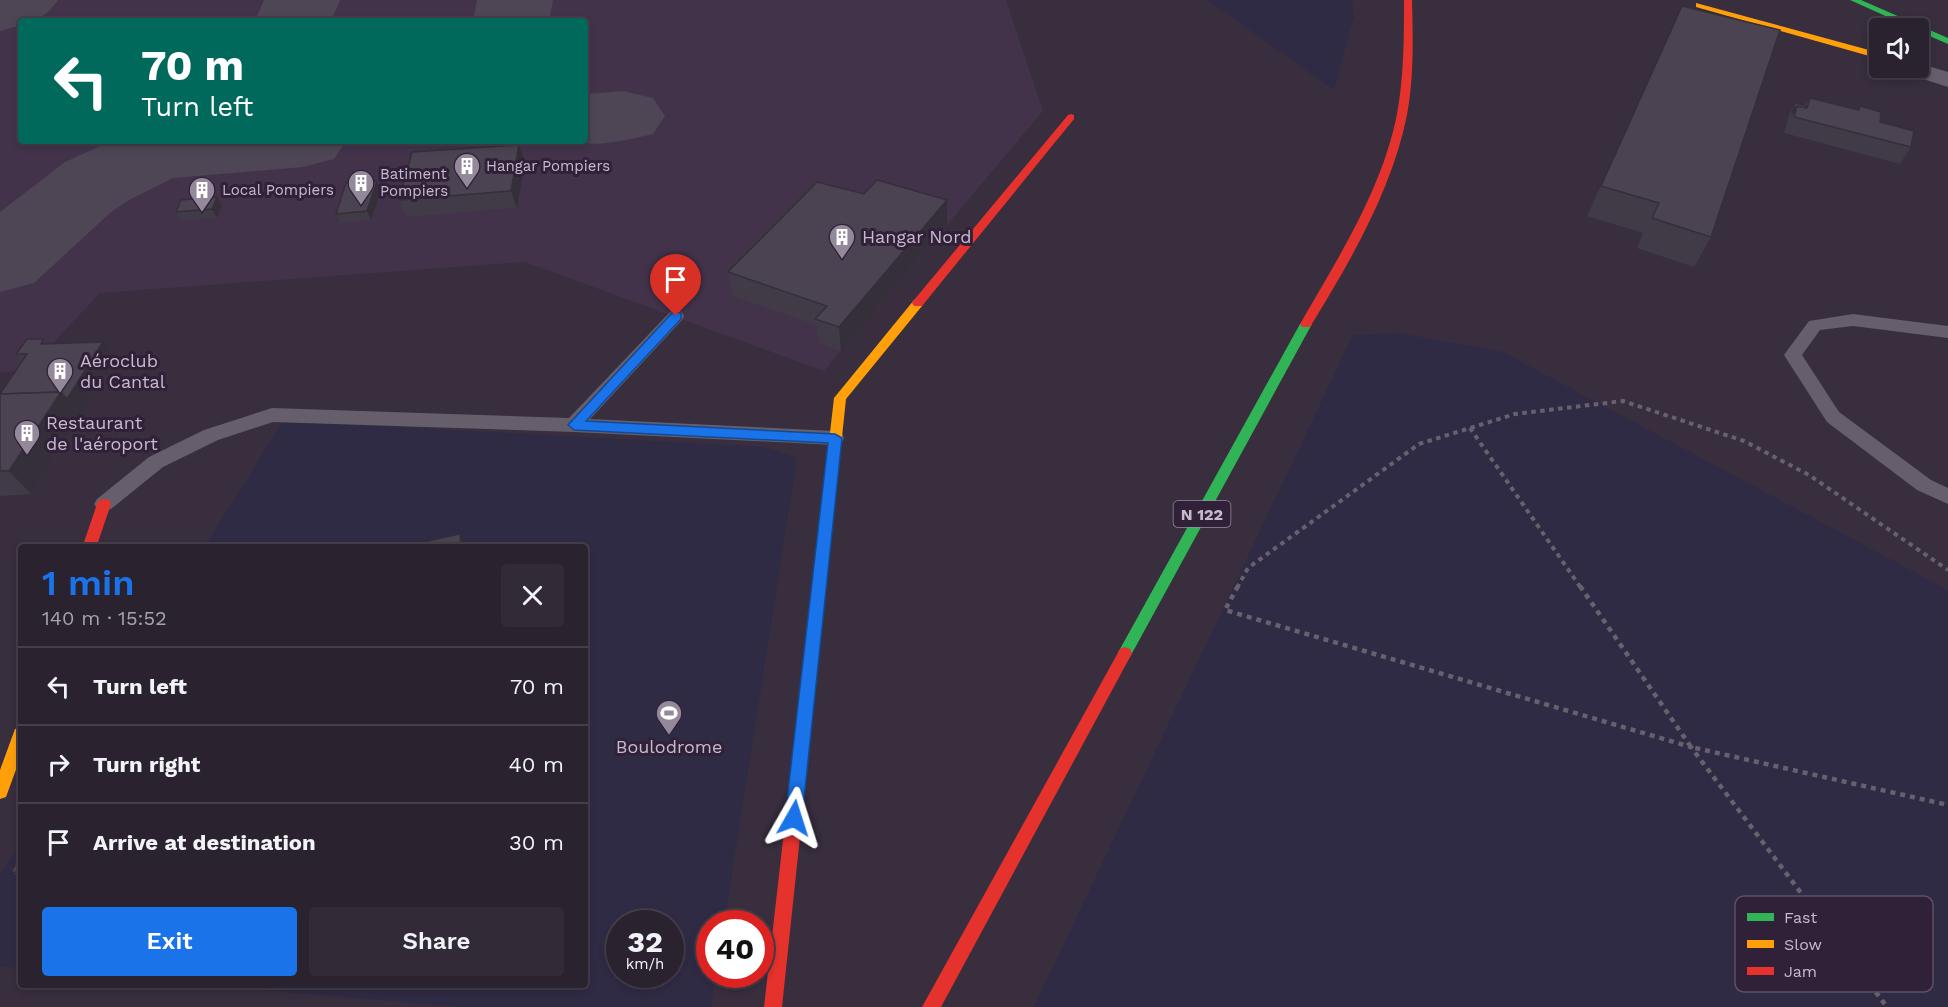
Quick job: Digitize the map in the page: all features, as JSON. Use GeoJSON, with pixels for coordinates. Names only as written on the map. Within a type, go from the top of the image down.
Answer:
{"type":"FeatureCollection","features":[{"type":"Feature","properties":{"kind":"main road","name":"N 122"},"geometry":{"type":"LineString","coordinates":[[931,1007],[1333,276],[1387,166],[1402,110],[1410,54],[1408,0]]}},
{"type":"Feature","properties":{"kind":"main road"},"geometry":{"type":"LineString","coordinates":[[1854,0],[1948,41]]}},
{"type":"Feature","properties":{"kind":"main road"},"geometry":{"type":"LineString","coordinates":[[1699,5],[1869,53]]}},
{"type":"Feature","properties":{"kind":"main road"},"geometry":{"type":"LineString","coordinates":[[773,1007],[840,398],[1071,117]]}},
{"type":"Feature","properties":{"kind":"main road"},"geometry":{"type":"LineString","coordinates":[[89,544],[104,504]]}},
{"type":"Feature","properties":{"kind":"main road"},"geometry":{"type":"LineString","coordinates":[[0,792],[18,742]]}},
{"type":"Feature","properties":{"kind":"street"},"geometry":{"type":"LineString","coordinates":[[1929,74],[1948,80]]}},
{"type":"Feature","properties":{"kind":"lane"},"geometry":{"type":"LineString","coordinates":[[574,425],[676,316]]}},
{"type":"Feature","properties":{"kind":"lane"},"geometry":{"type":"LineString","coordinates":[[1948,332],[1853,320],[1815,325],[1793,355],[1833,417],[1924,485],[1948,497]]}},
{"type":"Feature","properties":{"kind":"lane"},"geometry":{"type":"LineString","coordinates":[[104,504],[156,462],[211,435],[272,415],[574,425],[835,438]]}},
{"type":"Feature","properties":{"kind":"path"},"geometry":{"type":"LineString","coordinates":[[1948,570],[1809,475],[1744,441],[1623,401],[1515,414],[1419,444],[1248,568],[1225,610],[1691,747],[1948,805]]}},
{"type":"Feature","properties":{"kind":"path"},"geometry":{"type":"LineString","coordinates":[[1470,428],[1691,747],[1803,896]]}},
{"type":"Feature","properties":{"kind":"path"},"geometry":{"type":"LineString","coordinates":[[1876,992],[1887,1007]]}},
{"type":"Feature","properties":{"kind":"shaded area"},"geometry":{"type":"Polygon","coordinates":[[[0,0],[1006,0],[1043,111],[824,371],[525,262],[100,293],[41,356],[30,371],[0,372],[0,0]]]}},
{"type":"Feature","properties":{"kind":"shaded area"},"geometry":{"type":"Polygon","coordinates":[[[1208,0],[1352,0],[1354,16],[1334,90],[1208,0]]]}},
{"type":"Feature","properties":{"kind":"shaded area"},"geometry":{"type":"Polygon","coordinates":[[[1399,333],[1503,352],[1948,590],[1948,1007],[1034,1007],[1353,335],[1399,333]]]}},
{"type":"Feature","properties":{"kind":"shaded area","name":"Boulodrome"},"geometry":{"type":"Polygon","coordinates":[[[282,423],[322,423],[763,447],[797,458],[726,910],[696,910],[696,988],[714,988],[711,1007],[460,1007],[240,988],[588,988],[588,544],[206,544],[282,423]]]}},
{"type":"Feature","properties":{"kind":"shaded area"},"geometry":{"type":"Polygon","coordinates":[[[18,846],[18,968],[0,966],[0,875],[18,846]]]}},
{"type":"Feature","properties":{"kind":"building"},"geometry":{"type":"Polygon","coordinates":[[[1682,6],[1780,30],[1711,237],[1652,218],[1659,203],[1601,186],[1682,6]]]}},
{"type":"Feature","properties":{"kind":"building"},"geometry":{"type":"Polygon","coordinates":[[[1810,98],[1859,110],[1860,106],[1881,112],[1880,122],[1914,131],[1911,147],[1794,117],[1797,106],[1807,108],[1810,98]]]}},
{"type":"Feature","properties":{"kind":"building"},"geometry":{"type":"Polygon","coordinates":[[[1795,103],[1806,106],[1805,108],[1797,106],[1792,114],[1795,103]]]}},
{"type":"Feature","properties":{"kind":"building"},"geometry":{"type":"Polygon","coordinates":[[[519,145],[511,191],[399,200],[412,152],[519,145]]]}},
{"type":"Feature","properties":{"kind":"building","name":"Hangar Nord"},"geometry":{"type":"Polygon","coordinates":[[[877,180],[947,200],[839,327],[815,319],[827,306],[728,272],[817,182],[864,194],[877,180]]]}},
{"type":"Feature","properties":{"kind":"building"},"geometry":{"type":"Polygon","coordinates":[[[377,181],[367,211],[336,214],[346,183],[377,181]]]}},
{"type":"Feature","properties":{"kind":"building"},"geometry":{"type":"Polygon","coordinates":[[[217,197],[212,209],[176,212],[181,200],[217,197]]]}},
{"type":"Feature","properties":{"kind":"building"},"geometry":{"type":"Polygon","coordinates":[[[27,339],[43,339],[41,344],[103,342],[67,399],[61,392],[0,394],[27,354],[16,354],[27,339]]]}},
{"type":"Feature","properties":{"kind":"building"},"geometry":{"type":"Polygon","coordinates":[[[61,392],[9,471],[0,471],[0,394],[61,392]]]}},
{"type":"Feature","properties":{"kind":"building"},"geometry":{"type":"Polygon","coordinates":[[[460,534],[461,544],[415,544],[460,534]]]}},
{"type":"Feature","properties":{"kind":"building"},"geometry":{"type":"Polygon","coordinates":[[[18,860],[18,873],[11,872],[18,860]]]}},
{"type":"Feature","properties":{"kind":"taxiway"},"geometry":{"type":"LineString","coordinates":[[0,8],[20,0]]}},
{"type":"Feature","properties":{"kind":"taxiway"},"geometry":{"type":"LineString","coordinates":[[294,18],[302,0]]}},
{"type":"Feature","properties":{"kind":"taxiway"},"geometry":{"type":"LineString","coordinates":[[512,18],[515,0]]}},
{"type":"Feature","properties":{"kind":"taxiway"},"geometry":{"type":"LineString","coordinates":[[588,119],[623,116]]}},
{"type":"Feature","properties":{"kind":"taxiway"},"geometry":{"type":"LineString","coordinates":[[0,261],[78,194],[129,164],[161,153],[268,144]]}},
{"type":"Feature","properties":{"kind":"traffic: fast"},"geometry":{"type":"LineString","coordinates":[[1854,0],[1948,41]]}},
{"type":"Feature","properties":{"kind":"traffic: fast"},"geometry":{"type":"LineString","coordinates":[[1125,653],[1306,324]]}},
{"type":"Feature","properties":{"kind":"traffic: slow"},"geometry":{"type":"LineString","coordinates":[[1699,5],[1869,53]]}},
{"type":"Feature","properties":{"kind":"traffic: slow"},"geometry":{"type":"LineString","coordinates":[[800,761],[840,398],[918,303]]}},
{"type":"Feature","properties":{"kind":"traffic: slow"},"geometry":{"type":"LineString","coordinates":[[0,792],[18,742]]}},
{"type":"Feature","properties":{"kind":"traffic: jam"},"geometry":{"type":"LineString","coordinates":[[1306,324],[1359,229],[1392,153],[1407,81],[1408,0]]}},
{"type":"Feature","properties":{"kind":"traffic: jam"},"geometry":{"type":"LineString","coordinates":[[918,303],[1071,117]]}},
{"type":"Feature","properties":{"kind":"traffic: jam"},"geometry":{"type":"LineString","coordinates":[[90,544],[104,504]]}},
{"type":"Feature","properties":{"kind":"traffic: jam"},"geometry":{"type":"LineString","coordinates":[[931,1007],[1125,653]]}},
{"type":"Feature","properties":{"kind":"traffic: jam"},"geometry":{"type":"LineString","coordinates":[[773,1007],[800,761]]}},
{"type":"Feature","properties":{"kind":"place","name":"Hangar Pompiers"},"geometry":{"type":"Point","coordinates":[467,189]}},
{"type":"Feature","properties":{"kind":"place","name":"Batiment Pompiers"},"geometry":{"type":"Point","coordinates":[361,206]}},
{"type":"Feature","properties":{"kind":"place","name":"Local Pompiers"},"geometry":{"type":"Point","coordinates":[202,213]}},
{"type":"Feature","properties":{"kind":"place","name":"Hangar Nord"},"geometry":{"type":"Point","coordinates":[842,260]}},
{"type":"Feature","properties":{"kind":"place","name":"Aéroclub du Cantal"},"geometry":{"type":"Point","coordinates":[60,394]}},
{"type":"Feature","properties":{"kind":"place","name":"Restaurant de l'aéroport"},"geometry":{"type":"Point","coordinates":[27,456]}},
{"type":"Feature","properties":{"kind":"place","name":"Boulodrome"},"geometry":{"type":"Point","coordinates":[669,736]}},
{"type":"Feature","properties":{"kind":"route"},"geometry":{"type":"LineString","coordinates":[[676,316],[574,425],[835,438],[794,818]]}}]}
